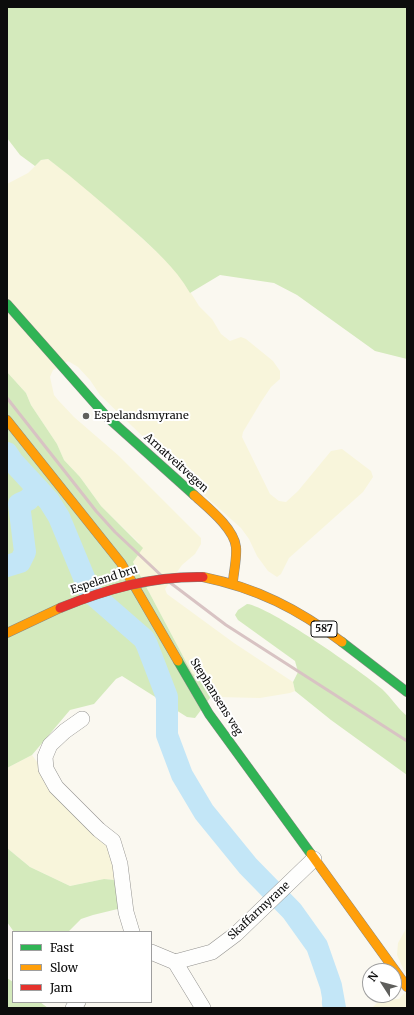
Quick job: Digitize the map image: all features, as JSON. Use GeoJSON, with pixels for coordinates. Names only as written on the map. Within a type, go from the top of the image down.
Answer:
{"type":"FeatureCollection","features":[{"type":"Feature","properties":{"kind":"main road","name":"Arnatveitvegen"},"geometry":{"type":"LineString","coordinates":[[7,304],[106,416],[207,507],[228,529],[233,537],[236,547],[233,581]]}},
{"type":"Feature","properties":{"kind":"main road","name":"Stephansens veg"},"geometry":{"type":"LineString","coordinates":[[7,420],[121,563],[209,714],[407,987]]}},
{"type":"Feature","properties":{"kind":"main road","name":"Espeland bru"},"geometry":{"type":"LineString","coordinates":[[7,633],[91,595],[141,580],[176,576],[203,577],[233,581]]}},
{"type":"Feature","properties":{"kind":"main road","name":"587"},"geometry":{"type":"LineString","coordinates":[[233,581],[268,594],[298,611],[407,692]]}},
{"type":"Feature","properties":{"kind":"street"},"geometry":{"type":"LineString","coordinates":[[82,719],[65,730],[50,745],[45,757],[46,769],[56,787],[99,830],[113,841],[120,864],[126,912],[132,931]]}},
{"type":"Feature","properties":{"kind":"street","name":"Skaffarmyrane"},"geometry":{"type":"LineString","coordinates":[[175,962],[212,952],[236,934],[314,859]]}},
{"type":"Feature","properties":{"kind":"street"},"geometry":{"type":"LineString","coordinates":[[152,952],[175,962],[203,1008]]}},
{"type":"Feature","properties":{"kind":"shaded area"},"geometry":{"type":"Polygon","coordinates":[[[48,159],[86,187],[168,262],[183,280],[199,306],[212,319],[221,334],[230,341],[241,337],[246,339],[273,361],[280,371],[280,379],[271,387],[261,402],[243,432],[242,437],[270,494],[279,501],[286,502],[298,491],[331,451],[342,449],[371,471],[373,477],[363,492],[289,558],[281,574],[277,577],[268,571],[257,556],[249,539],[241,528],[196,488],[100,395],[90,380],[78,367],[68,361],[53,370],[50,377],[54,395],[58,400],[74,417],[119,456],[201,538],[201,544],[195,554],[182,565],[165,589],[167,594],[234,643],[293,682],[295,691],[260,698],[217,697],[208,691],[192,673],[133,562],[139,543],[101,506],[80,477],[64,460],[57,444],[31,405],[26,393],[7,372],[7,184],[28,173],[41,160],[48,159]]]}},
{"type":"Feature","properties":{"kind":"shaded area"},"geometry":{"type":"Polygon","coordinates":[[[32,755],[63,798],[126,854],[121,854],[126,881],[104,879],[70,886],[30,867],[7,848],[7,768],[32,755]]]}},
{"type":"Feature","properties":{"kind":"shaded area"},"geometry":{"type":"Polygon","coordinates":[[[407,927],[407,977],[402,963],[397,955],[398,943],[407,927]]]}},
{"type":"Feature","properties":{"kind":"shaded area"},"geometry":{"type":"Polygon","coordinates":[[[407,990],[407,1008],[372,1008],[377,1003],[402,1003],[402,996],[407,990]]]}},
{"type":"Feature","properties":{"kind":"green space"},"geometry":{"type":"Polygon","coordinates":[[[7,7],[407,7],[407,359],[375,351],[297,295],[274,283],[220,275],[190,293],[178,275],[156,251],[112,211],[70,176],[48,159],[41,160],[35,166],[20,155],[7,138],[7,7]]]}},
{"type":"Feature","properties":{"kind":"green space"},"geometry":{"type":"Polygon","coordinates":[[[7,372],[26,393],[31,405],[57,444],[64,460],[80,477],[101,506],[143,548],[133,562],[192,673],[213,694],[195,718],[187,717],[122,676],[116,679],[94,704],[70,710],[32,755],[7,768],[7,372]]]}},
{"type":"Feature","properties":{"kind":"green space"},"geometry":{"type":"Polygon","coordinates":[[[247,604],[275,616],[294,627],[356,669],[385,692],[407,716],[407,775],[331,720],[295,691],[293,682],[298,672],[295,661],[238,620],[235,615],[238,610],[247,604]]]}},
{"type":"Feature","properties":{"kind":"green space"},"geometry":{"type":"Polygon","coordinates":[[[7,848],[30,867],[70,886],[104,879],[126,881],[130,906],[81,919],[69,931],[13,931],[7,922],[7,848]]]}},
{"type":"Feature","properties":{"kind":"green space"},"geometry":{"type":"Polygon","coordinates":[[[7,978],[12,981],[12,1003],[41,1003],[48,1008],[7,1008],[7,978]]]}},
{"type":"Feature","properties":{"kind":"water"},"geometry":{"type":"Polygon","coordinates":[[[334,985],[342,994],[345,1008],[323,1008],[322,1001],[324,994],[328,988],[334,985]]]}},
{"type":"Feature","properties":{"kind":"waterway"},"geometry":{"type":"LineString","coordinates":[[7,453],[13,462],[49,501],[59,517],[90,592],[144,639],[167,697],[167,735],[182,775],[204,812],[248,866],[292,911],[317,946],[331,986],[335,1008]]}},
{"type":"Feature","properties":{"kind":"waterway"},"geometry":{"type":"LineString","coordinates":[[7,566],[20,562],[25,552],[19,504],[28,500],[38,489]]}},
{"type":"Feature","properties":{"kind":"railway"},"geometry":{"type":"LineString","coordinates":[[7,398],[96,511],[115,532],[164,578],[226,625],[407,741]]}},
{"type":"Feature","properties":{"kind":"traffic: fast"},"geometry":{"type":"LineString","coordinates":[[7,304],[106,416],[194,495]]}},
{"type":"Feature","properties":{"kind":"traffic: fast"},"geometry":{"type":"LineString","coordinates":[[342,642],[407,692]]}},
{"type":"Feature","properties":{"kind":"traffic: fast"},"geometry":{"type":"LineString","coordinates":[[178,661],[209,714],[311,854]]}},
{"type":"Feature","properties":{"kind":"traffic: slow"},"geometry":{"type":"LineString","coordinates":[[7,420],[121,563],[178,661]]}},
{"type":"Feature","properties":{"kind":"traffic: slow"},"geometry":{"type":"LineString","coordinates":[[194,495],[219,518],[234,540],[236,555],[233,581]]}},
{"type":"Feature","properties":{"kind":"traffic: slow"},"geometry":{"type":"LineString","coordinates":[[203,577],[241,587],[276,601],[309,619],[342,642]]}},
{"type":"Feature","properties":{"kind":"traffic: slow"},"geometry":{"type":"LineString","coordinates":[[7,633],[60,608]]}},
{"type":"Feature","properties":{"kind":"traffic: slow"},"geometry":{"type":"LineString","coordinates":[[311,854],[407,987]]}},
{"type":"Feature","properties":{"kind":"traffic: jam"},"geometry":{"type":"LineString","coordinates":[[60,608],[95,595],[148,581],[184,577],[203,577]]}},
{"type":"Feature","properties":{"kind":"place","name":"Espelandsmyrane"},"geometry":{"type":"Point","coordinates":[86,416]}}]}
